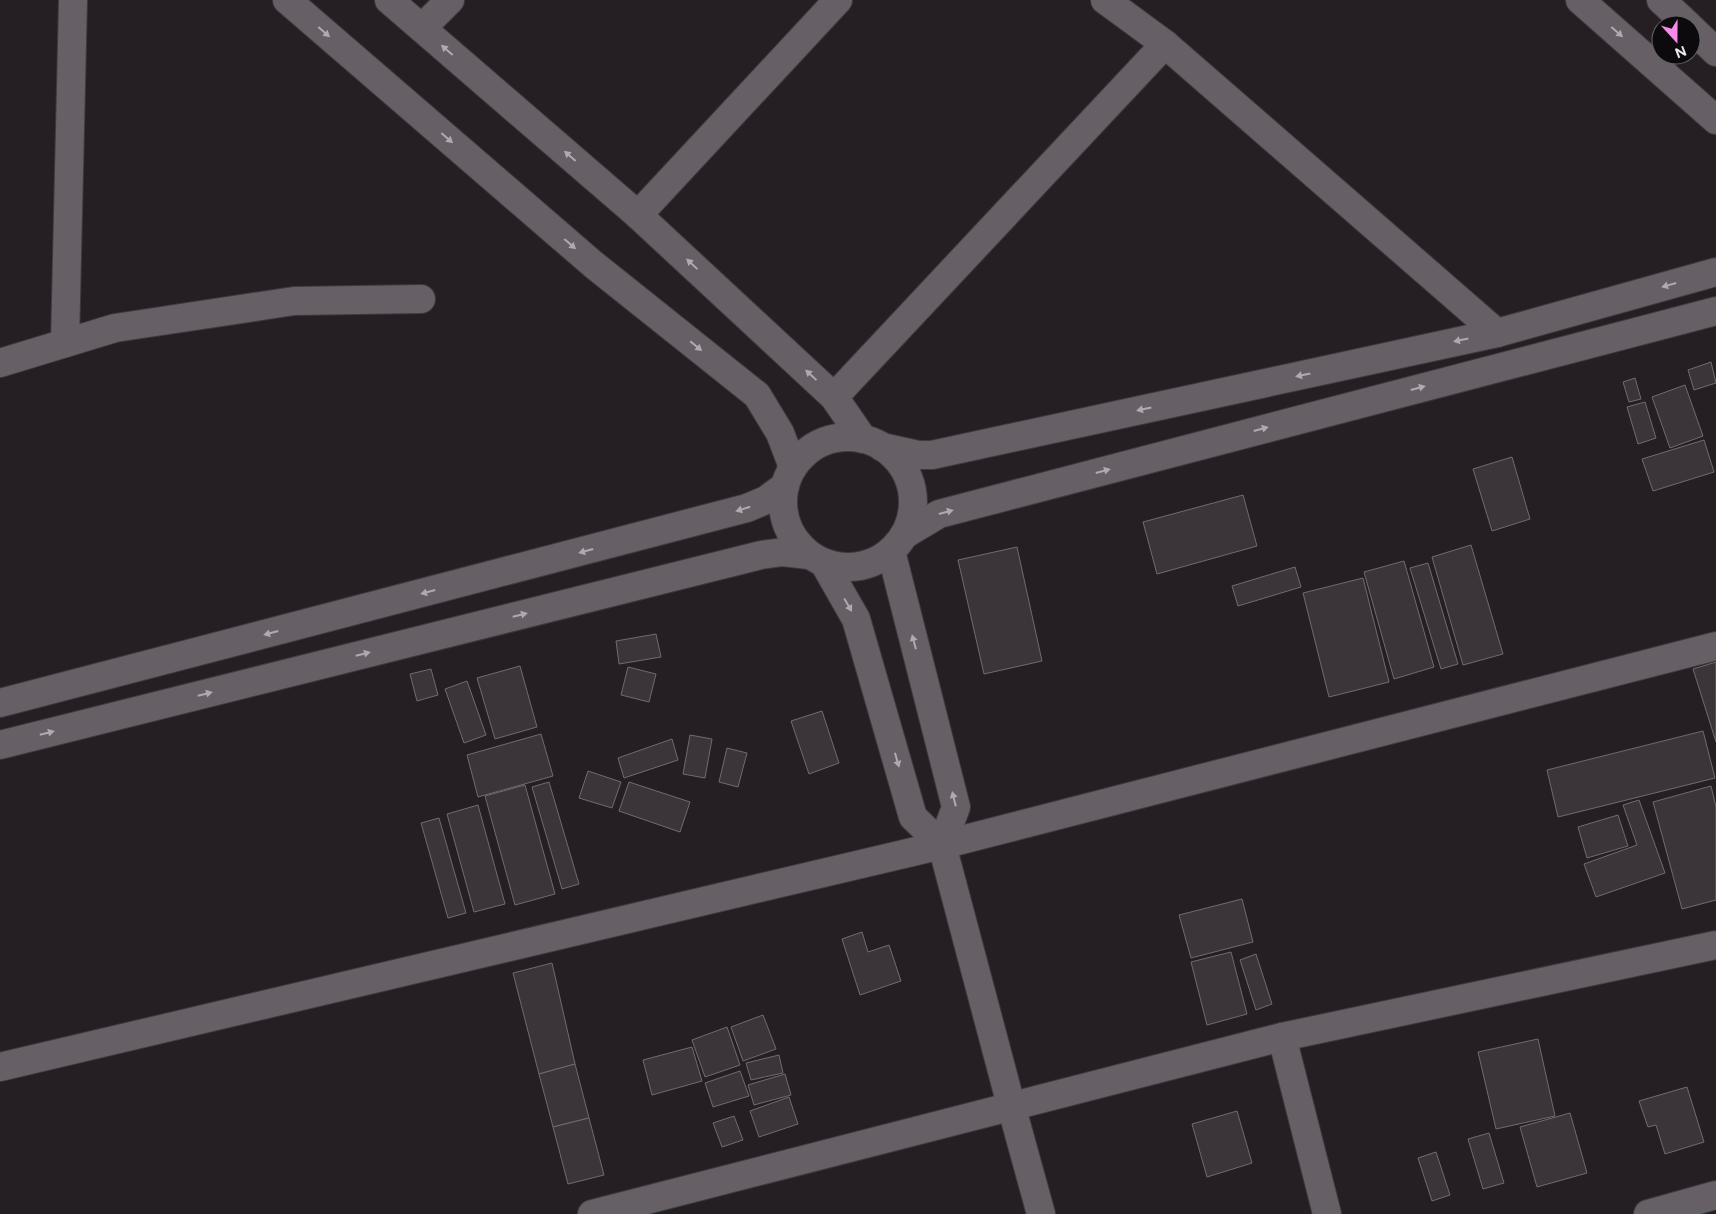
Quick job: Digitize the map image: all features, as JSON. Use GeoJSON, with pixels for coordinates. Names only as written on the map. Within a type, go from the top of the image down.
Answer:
{"type":"FeatureCollection","features":[{"type":"Feature","properties":{"kind":"street"},"geometry":{"type":"LineString","coordinates":[[65,343],[73,0]]}},
{"type":"Feature","properties":{"kind":"street"},"geometry":{"type":"LineString","coordinates":[[287,0],[594,265],[756,395],[780,433],[789,477],[782,506],[790,533],[798,545],[816,559],[856,619],[913,816],[942,845],[1041,1214]]}},
{"type":"Feature","properties":{"kind":"street"},"geometry":{"type":"LineString","coordinates":[[389,0],[638,215],[834,396],[873,443],[897,460],[908,477],[912,497],[911,516],[897,543],[956,807],[942,845]]}},
{"type":"Feature","properties":{"kind":"street"},"geometry":{"type":"LineString","coordinates":[[422,28],[450,0]]}},
{"type":"Feature","properties":{"kind":"street"},"geometry":{"type":"LineString","coordinates":[[638,215],[838,0]]}},
{"type":"Feature","properties":{"kind":"street"},"geometry":{"type":"LineString","coordinates":[[1105,0],[1165,44],[1498,332]]}},
{"type":"Feature","properties":{"kind":"street"},"geometry":{"type":"LineString","coordinates":[[1580,0],[1716,120]]}},
{"type":"Feature","properties":{"kind":"street"},"geometry":{"type":"LineString","coordinates":[[1661,0],[1677,15]]}},
{"type":"Feature","properties":{"kind":"street"},"geometry":{"type":"LineString","coordinates":[[1701,38],[1716,52]]}},
{"type":"Feature","properties":{"kind":"street"},"geometry":{"type":"LineString","coordinates":[[834,396],[1165,44]]}},
{"type":"Feature","properties":{"kind":"street"},"geometry":{"type":"LineString","coordinates":[[0,704],[747,508],[766,500],[789,477],[806,452],[824,442],[844,438],[873,443],[918,455],[932,454],[1498,332],[1716,272]]}},
{"type":"Feature","properties":{"kind":"street"},"geometry":{"type":"LineString","coordinates":[[0,363],[115,328],[294,301],[421,299]]}},
{"type":"Feature","properties":{"kind":"street"},"geometry":{"type":"LineString","coordinates":[[0,745],[761,555],[783,552],[842,567],[859,566],[876,561],[926,520],[939,514],[1716,311]]}},
{"type":"Feature","properties":{"kind":"street"},"geometry":{"type":"LineString","coordinates":[[0,1067],[942,845],[1716,646]]}},
{"type":"Feature","properties":{"kind":"street"},"geometry":{"type":"LineString","coordinates":[[592,1214],[1282,1037],[1716,945]]}},
{"type":"Feature","properties":{"kind":"street"},"geometry":{"type":"LineString","coordinates":[[1282,1037],[1327,1214]]}},
{"type":"Feature","properties":{"kind":"street"},"geometry":{"type":"LineString","coordinates":[[1648,1214],[1716,1196]]}},
{"type":"Feature","properties":{"kind":"building"},"geometry":{"type":"Polygon","coordinates":[[[1711,362],[1716,383],[1694,390],[1688,370],[1711,362]]]}},
{"type":"Feature","properties":{"kind":"building"},"geometry":{"type":"Polygon","coordinates":[[[1635,378],[1641,399],[1629,402],[1623,382],[1635,378]]]}},
{"type":"Feature","properties":{"kind":"building"},"geometry":{"type":"Polygon","coordinates":[[[1685,385],[1703,436],[1670,448],[1652,397],[1685,385]]]}},
{"type":"Feature","properties":{"kind":"building"},"geometry":{"type":"Polygon","coordinates":[[[1645,402],[1656,438],[1638,444],[1627,407],[1645,402]]]}},
{"type":"Feature","properties":{"kind":"building"},"geometry":{"type":"Polygon","coordinates":[[[1704,440],[1714,472],[1653,491],[1642,459],[1704,440]]]}},
{"type":"Feature","properties":{"kind":"building"},"geometry":{"type":"Polygon","coordinates":[[[1512,457],[1530,519],[1492,531],[1473,469],[1512,457]]]}},
{"type":"Feature","properties":{"kind":"building"},"geometry":{"type":"Polygon","coordinates":[[[1243,495],[1257,546],[1157,574],[1143,522],[1243,495]]]}},
{"type":"Feature","properties":{"kind":"building"},"geometry":{"type":"Polygon","coordinates":[[[1471,545],[1503,654],[1463,665],[1432,557],[1471,545]]]}},
{"type":"Feature","properties":{"kind":"building"},"geometry":{"type":"Polygon","coordinates":[[[1017,547],[1042,661],[984,674],[958,560],[1017,547]]]}},
{"type":"Feature","properties":{"kind":"building"},"geometry":{"type":"Polygon","coordinates":[[[1404,561],[1434,667],[1394,679],[1364,572],[1404,561]]]}},
{"type":"Feature","properties":{"kind":"building"},"geometry":{"type":"Polygon","coordinates":[[[1428,563],[1458,664],[1441,669],[1410,568],[1428,563]]]}},
{"type":"Feature","properties":{"kind":"building"},"geometry":{"type":"Polygon","coordinates":[[[1295,567],[1301,587],[1238,606],[1232,586],[1295,567]]]}},
{"type":"Feature","properties":{"kind":"building"},"geometry":{"type":"Polygon","coordinates":[[[1363,578],[1389,682],[1329,697],[1303,593],[1363,578]]]}},
{"type":"Feature","properties":{"kind":"building"},"geometry":{"type":"Polygon","coordinates":[[[656,634],[661,657],[619,664],[616,641],[656,634]]]}},
{"type":"Feature","properties":{"kind":"building"},"geometry":{"type":"Polygon","coordinates":[[[1716,662],[1716,742],[1693,669],[1716,662]]]}},
{"type":"Feature","properties":{"kind":"building"},"geometry":{"type":"Polygon","coordinates":[[[520,666],[537,727],[495,739],[477,678],[520,666]]]}},
{"type":"Feature","properties":{"kind":"building"},"geometry":{"type":"Polygon","coordinates":[[[628,667],[656,674],[649,702],[621,695],[628,667]]]}},
{"type":"Feature","properties":{"kind":"building"},"geometry":{"type":"Polygon","coordinates":[[[431,669],[438,695],[417,701],[410,674],[431,669]]]}},
{"type":"Feature","properties":{"kind":"building"},"geometry":{"type":"Polygon","coordinates":[[[467,681],[486,735],[464,743],[445,689],[467,681]]]}},
{"type":"Feature","properties":{"kind":"building"},"geometry":{"type":"Polygon","coordinates":[[[822,711],[839,763],[809,774],[791,721],[822,711]]]}},
{"type":"Feature","properties":{"kind":"building"},"geometry":{"type":"Polygon","coordinates":[[[1703,731],[1715,778],[1558,817],[1547,770],[1703,731]]]}},
{"type":"Feature","properties":{"kind":"building"},"geometry":{"type":"Polygon","coordinates":[[[541,734],[553,776],[478,797],[467,755],[541,734]]]}},
{"type":"Feature","properties":{"kind":"building"},"geometry":{"type":"Polygon","coordinates":[[[690,735],[712,739],[705,778],[683,774],[690,735]]]}},
{"type":"Feature","properties":{"kind":"building"},"geometry":{"type":"Polygon","coordinates":[[[672,739],[678,760],[624,778],[618,758],[672,739]]]}},
{"type":"Feature","properties":{"kind":"building"},"geometry":{"type":"Polygon","coordinates":[[[727,748],[747,753],[738,787],[719,782],[727,748]]]}},
{"type":"Feature","properties":{"kind":"building"},"geometry":{"type":"Polygon","coordinates":[[[588,771],[621,782],[612,808],[579,798],[588,771]]]}},
{"type":"Feature","properties":{"kind":"building"},"geometry":{"type":"Polygon","coordinates":[[[549,782],[579,884],[562,889],[532,787],[549,782]]]}},
{"type":"Feature","properties":{"kind":"building"},"geometry":{"type":"Polygon","coordinates":[[[629,782],[690,802],[680,832],[619,811],[629,782]]]}},
{"type":"Feature","properties":{"kind":"building"},"geometry":{"type":"Polygon","coordinates":[[[525,785],[555,894],[515,905],[485,796],[525,785]]]}},
{"type":"Feature","properties":{"kind":"building"},"geometry":{"type":"Polygon","coordinates":[[[1711,786],[1716,807],[1716,900],[1682,909],[1653,802],[1711,786]]]}},
{"type":"Feature","properties":{"kind":"building"},"geometry":{"type":"Polygon","coordinates":[[[1639,800],[1665,873],[1596,897],[1584,864],[1637,845],[1623,805],[1639,800]]]}},
{"type":"Feature","properties":{"kind":"building"},"geometry":{"type":"Polygon","coordinates":[[[478,805],[505,904],[474,912],[447,814],[478,805]]]}},
{"type":"Feature","properties":{"kind":"building"},"geometry":{"type":"Polygon","coordinates":[[[1618,815],[1628,846],[1587,858],[1578,827],[1618,815]]]}},
{"type":"Feature","properties":{"kind":"building"},"geometry":{"type":"Polygon","coordinates":[[[439,818],[466,913],[448,918],[421,823],[439,818]]]}},
{"type":"Feature","properties":{"kind":"building"},"geometry":{"type":"Polygon","coordinates":[[[1242,899],[1253,942],[1191,958],[1179,915],[1242,899]]]}},
{"type":"Feature","properties":{"kind":"building"},"geometry":{"type":"Polygon","coordinates":[[[862,932],[868,952],[889,945],[901,981],[860,995],[842,939],[862,932]]]}},
{"type":"Feature","properties":{"kind":"building"},"geometry":{"type":"Polygon","coordinates":[[[1231,952],[1247,1014],[1207,1025],[1191,962],[1231,952]]]}},
{"type":"Feature","properties":{"kind":"building"},"geometry":{"type":"Polygon","coordinates":[[[1256,954],[1272,1004],[1256,1010],[1240,960],[1256,954]]]}},
{"type":"Feature","properties":{"kind":"building"},"geometry":{"type":"Polygon","coordinates":[[[552,963],[575,1064],[539,1074],[513,973],[552,963]]]}},
{"type":"Feature","properties":{"kind":"building"},"geometry":{"type":"Polygon","coordinates":[[[763,1015],[776,1049],[743,1061],[731,1027],[763,1015]]]}},
{"type":"Feature","properties":{"kind":"building"},"geometry":{"type":"Polygon","coordinates":[[[727,1027],[740,1065],[705,1077],[692,1040],[727,1027]]]}},
{"type":"Feature","properties":{"kind":"building"},"geometry":{"type":"Polygon","coordinates":[[[1538,1039],[1555,1116],[1496,1129],[1478,1052],[1538,1039]]]}},
{"type":"Feature","properties":{"kind":"building"},"geometry":{"type":"Polygon","coordinates":[[[692,1047],[702,1081],[652,1095],[643,1060],[692,1047]]]}},
{"type":"Feature","properties":{"kind":"building"},"geometry":{"type":"Polygon","coordinates":[[[779,1055],[783,1073],[751,1080],[746,1063],[779,1055]]]}},
{"type":"Feature","properties":{"kind":"building"},"geometry":{"type":"Polygon","coordinates":[[[575,1064],[589,1118],[553,1127],[539,1074],[575,1064]]]}},
{"type":"Feature","properties":{"kind":"building"},"geometry":{"type":"Polygon","coordinates":[[[740,1071],[749,1096],[713,1107],[705,1083],[740,1071]]]}},
{"type":"Feature","properties":{"kind":"building"},"geometry":{"type":"Polygon","coordinates":[[[785,1074],[791,1095],[754,1105],[748,1085],[785,1074]]]}},
{"type":"Feature","properties":{"kind":"building"},"geometry":{"type":"Polygon","coordinates":[[[1687,1087],[1704,1142],[1665,1154],[1656,1125],[1648,1127],[1639,1101],[1687,1087]]]}},
{"type":"Feature","properties":{"kind":"building"},"geometry":{"type":"Polygon","coordinates":[[[789,1097],[798,1124],[759,1137],[750,1111],[789,1097]]]}},
{"type":"Feature","properties":{"kind":"building"},"geometry":{"type":"Polygon","coordinates":[[[1237,1111],[1252,1163],[1207,1177],[1192,1124],[1237,1111]]]}},
{"type":"Feature","properties":{"kind":"building"},"geometry":{"type":"Polygon","coordinates":[[[1570,1113],[1587,1173],[1537,1187],[1520,1127],[1570,1113]]]}},
{"type":"Feature","properties":{"kind":"building"},"geometry":{"type":"Polygon","coordinates":[[[734,1116],[743,1140],[722,1147],[713,1123],[734,1116]]]}},
{"type":"Feature","properties":{"kind":"building"},"geometry":{"type":"Polygon","coordinates":[[[589,1118],[604,1175],[568,1184],[553,1127],[589,1118]]]}},
{"type":"Feature","properties":{"kind":"building"},"geometry":{"type":"Polygon","coordinates":[[[1489,1133],[1504,1183],[1483,1189],[1468,1139],[1489,1133]]]}},
{"type":"Feature","properties":{"kind":"building"},"geometry":{"type":"Polygon","coordinates":[[[1436,1152],[1450,1195],[1432,1201],[1418,1158],[1436,1152]]]}}]}
